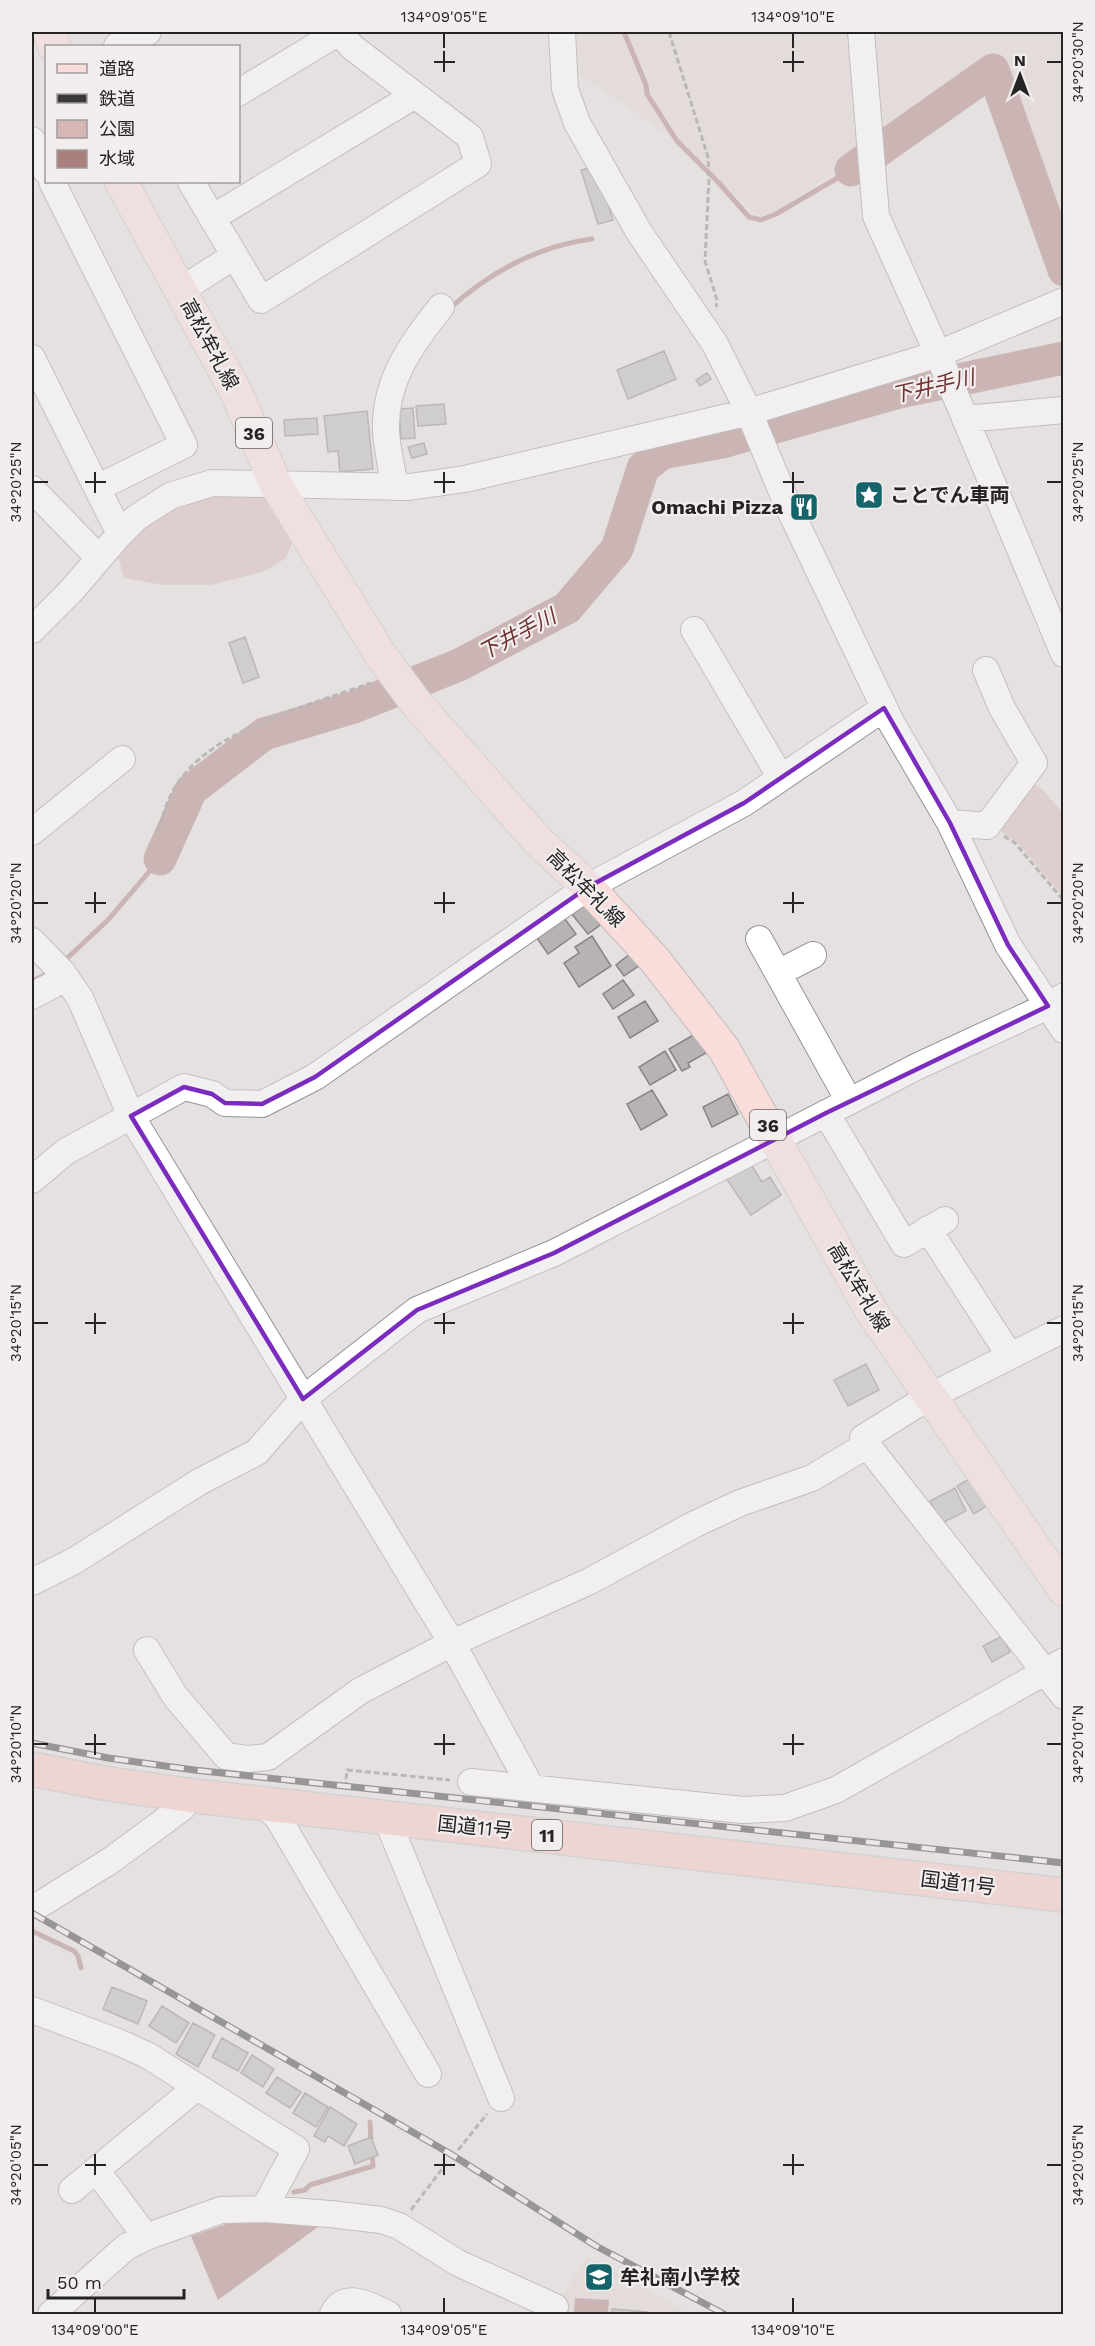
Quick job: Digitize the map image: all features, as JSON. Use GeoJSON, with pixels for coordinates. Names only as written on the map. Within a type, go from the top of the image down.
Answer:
{"type":"FeatureCollection","features":[{"type":"Feature","properties":{"kind":"highway","name":"国道11号"},"geometry":{"type":"LineString","coordinates":[[32,1769],[103,1784],[187,1795],[1064,1895]]}},
{"type":"Feature","properties":{"kind":"main road","name":"高松牟礼線"},"geometry":{"type":"LineString","coordinates":[[122,183],[236,392],[276,485],[380,654],[403,685],[538,841],[588,887],[654,959],[724,1049],[870,1309],[1064,1590]]}},
{"type":"Feature","properties":{"kind":"street"},"geometry":{"type":"LineString","coordinates":[[119,45],[148,32]]}},
{"type":"Feature","properties":{"kind":"street"},"geometry":{"type":"LineString","coordinates":[[192,183],[261,300],[478,164],[470,137],[352,47],[339,32],[240,92]]}},
{"type":"Feature","properties":{"kind":"street"},"geometry":{"type":"LineString","coordinates":[[562,32],[566,89],[577,123],[639,232],[715,344],[754,425],[787,504],[884,708],[950,822],[1008,945],[1056,1001],[1064,1030]]}},
{"type":"Feature","properties":{"kind":"street"},"geometry":{"type":"LineString","coordinates":[[861,32],[876,216],[940,359],[1064,654]]}},
{"type":"Feature","properties":{"kind":"street"},"geometry":{"type":"LineString","coordinates":[[212,218],[416,95]]}},
{"type":"Feature","properties":{"kind":"street"},"geometry":{"type":"LineString","coordinates":[[53,183],[184,445],[97,489]]}},
{"type":"Feature","properties":{"kind":"street"},"geometry":{"type":"LineString","coordinates":[[181,290],[234,256]]}},
{"type":"Feature","properties":{"kind":"street"},"geometry":{"type":"LineString","coordinates":[[32,630],[71,591],[136,518],[170,496],[212,483],[409,487],[465,479],[754,425],[940,359],[1060,302]]}},
{"type":"Feature","properties":{"kind":"street"},"geometry":{"type":"LineString","coordinates":[[395,487],[386,431],[391,386],[401,363],[441,307]]}},
{"type":"Feature","properties":{"kind":"street"},"geometry":{"type":"LineString","coordinates":[[32,358],[120,534]]}},
{"type":"Feature","properties":{"kind":"street"},"geometry":{"type":"LineString","coordinates":[[965,419],[1064,410]]}},
{"type":"Feature","properties":{"kind":"street"},"geometry":{"type":"LineString","coordinates":[[32,489],[99,558]]}},
{"type":"Feature","properties":{"kind":"street"},"geometry":{"type":"LineString","coordinates":[[694,630],[781,778]]}},
{"type":"Feature","properties":{"kind":"street"},"geometry":{"type":"LineString","coordinates":[[950,822],[987,826],[1034,763],[1002,708],[986,670]]}},
{"type":"Feature","properties":{"kind":"street"},"geometry":{"type":"LineString","coordinates":[[32,1180],[65,1152],[184,1087],[212,1094],[225,1103],[262,1104],[315,1077],[588,887],[744,803],[884,708]]}},
{"type":"Feature","properties":{"kind":"street"},"geometry":{"type":"LineString","coordinates":[[32,832],[122,759]]}},
{"type":"Feature","properties":{"kind":"street"},"geometry":{"type":"LineString","coordinates":[[759,939],[849,1101]]}},
{"type":"Feature","properties":{"kind":"street"},"geometry":{"type":"LineString","coordinates":[[38,947],[64,975],[80,998],[131,1116],[452,1643],[526,1778],[529,1788]]}},
{"type":"Feature","properties":{"kind":"street"},"geometry":{"type":"LineString","coordinates":[[778,973],[813,955]]}},
{"type":"Feature","properties":{"kind":"street"},"geometry":{"type":"LineString","coordinates":[[32,996],[64,975]]}},
{"type":"Feature","properties":{"kind":"street"},"geometry":{"type":"LineString","coordinates":[[32,1582],[74,1561],[199,1482],[257,1452],[303,1399],[417,1310],[554,1253],[918,1066],[1056,1001]]}},
{"type":"Feature","properties":{"kind":"street"},"geometry":{"type":"LineString","coordinates":[[826,1113],[904,1244],[936,1224],[1010,1356]]}},
{"type":"Feature","properties":{"kind":"street"},"geometry":{"type":"LineString","coordinates":[[1064,1329],[929,1397],[863,1438],[1054,1666],[1064,1696]]}},
{"type":"Feature","properties":{"kind":"street"},"geometry":{"type":"LineString","coordinates":[[147,1650],[175,1696],[226,1756],[248,1759],[268,1757],[360,1691],[452,1643],[590,1581],[695,1524],[740,1503],[812,1478],[867,1445]]}},
{"type":"Feature","properties":{"kind":"street"},"geometry":{"type":"LineString","coordinates":[[471,1782],[742,1810],[785,1808],[836,1790],[1054,1666]]}},
{"type":"Feature","properties":{"kind":"street"},"geometry":{"type":"LineString","coordinates":[[39,1905],[111,1861],[173,1815],[182,1808],[187,1795]]}},
{"type":"Feature","properties":{"kind":"street"},"geometry":{"type":"LineString","coordinates":[[264,1804],[278,1818],[428,2074]]}},
{"type":"Feature","properties":{"kind":"street"},"geometry":{"type":"LineString","coordinates":[[389,1817],[391,1829],[501,2098]]}},
{"type":"Feature","properties":{"kind":"street"},"geometry":{"type":"LineString","coordinates":[[32,2010],[137,2051],[296,2149],[264,2209]]}},
{"type":"Feature","properties":{"kind":"street"},"geometry":{"type":"LineString","coordinates":[[72,2190],[197,2087]]}},
{"type":"Feature","properties":{"kind":"street"},"geometry":{"type":"LineString","coordinates":[[97,2171],[146,2237]]}},
{"type":"Feature","properties":{"kind":"street"},"geometry":{"type":"LineString","coordinates":[[51,2314],[126,2247],[146,2237],[220,2210],[264,2209],[381,2220],[399,2226],[458,2263],[555,2307]]}},
{"type":"Feature","properties":{"kind":"street"},"geometry":{"type":"LineString","coordinates":[[333,2314],[340,2305],[348,2301],[360,2302],[374,2312]]}},
{"type":"Feature","properties":{"kind":"path"},"geometry":{"type":"LineString","coordinates":[[669,32],[708,157],[705,261],[717,300],[715,344]]}},
{"type":"Feature","properties":{"kind":"path"},"geometry":{"type":"LineString","coordinates":[[158,833],[167,802],[178,783],[191,766],[222,742],[289,710],[403,685]]}},
{"type":"Feature","properties":{"kind":"path"},"geometry":{"type":"LineString","coordinates":[[987,826],[1015,843],[1064,901]]}},
{"type":"Feature","properties":{"kind":"path"},"geometry":{"type":"LineString","coordinates":[[345,1792],[347,1770],[471,1782]]}},
{"type":"Feature","properties":{"kind":"path"},"geometry":{"type":"LineString","coordinates":[[458,2150],[501,2098]]}},
{"type":"Feature","properties":{"kind":"path"},"geometry":{"type":"LineString","coordinates":[[399,2226],[445,2165]]}},
{"type":"Feature","properties":{"kind":"highlighted area"},"geometry":{"type":"Polygon","coordinates":[[[884,708],[950,823],[1008,945],[1048,1006],[826,1113],[554,1253],[417,1310],[303,1399],[131,1116],[184,1087],[212,1094],[225,1103],[262,1104],[315,1077],[588,887],[744,803],[884,708]]]}},
{"type":"Feature","properties":{"kind":"shaded area"},"geometry":{"type":"Polygon","coordinates":[[[566,32],[1063,32],[1063,244],[993,70],[761,220],[677,141],[569,68],[566,32]]]}},
{"type":"Feature","properties":{"kind":"shaded area","name":"牟礼南小学校"},"geometry":{"type":"Polygon","coordinates":[[[587,2256],[690,2314],[560,2314],[561,2297],[587,2256]]]}},
{"type":"Feature","properties":{"kind":"green space"},"geometry":{"type":"Polygon","coordinates":[[[262,493],[296,534],[286,558],[263,572],[211,585],[163,585],[124,578],[115,545],[174,498],[262,493]]]}},
{"type":"Feature","properties":{"kind":"green space"},"geometry":{"type":"Polygon","coordinates":[[[1027,778],[1043,790],[1063,813],[1063,897],[1019,844],[990,823],[1027,778]]]}},
{"type":"Feature","properties":{"kind":"water"},"geometry":{"type":"Polygon","coordinates":[[[290,2218],[322,2224],[218,2300],[191,2236],[235,2221],[290,2218]]]}},
{"type":"Feature","properties":{"kind":"water"},"geometry":{"type":"Polygon","coordinates":[[[575,2298],[609,2300],[608,2314],[574,2314],[575,2298]]]}},
{"type":"Feature","properties":{"kind":"building"},"geometry":{"type":"Polygon","coordinates":[[[596,166],[613,220],[598,224],[581,170],[596,166]]]}},
{"type":"Feature","properties":{"kind":"building"},"geometry":{"type":"Polygon","coordinates":[[[664,351],[676,379],[628,399],[617,370],[664,351]]]}},
{"type":"Feature","properties":{"kind":"building"},"geometry":{"type":"Polygon","coordinates":[[[707,373],[711,379],[700,386],[696,380],[707,373]]]}},
{"type":"Feature","properties":{"kind":"building"},"geometry":{"type":"Polygon","coordinates":[[[444,404],[446,424],[418,426],[416,406],[444,404]]]}},
{"type":"Feature","properties":{"kind":"building"},"geometry":{"type":"Polygon","coordinates":[[[413,408],[415,438],[401,439],[399,409],[413,408]]]}},
{"type":"Feature","properties":{"kind":"building"},"geometry":{"type":"Polygon","coordinates":[[[367,411],[373,469],[340,472],[338,451],[328,452],[324,416],[367,411]]]}},
{"type":"Feature","properties":{"kind":"building"},"geometry":{"type":"Polygon","coordinates":[[[317,418],[318,434],[285,436],[284,420],[317,418]]]}},
{"type":"Feature","properties":{"kind":"building"},"geometry":{"type":"Polygon","coordinates":[[[424,443],[427,454],[412,458],[408,447],[424,443]]]}},
{"type":"Feature","properties":{"kind":"building"},"geometry":{"type":"Polygon","coordinates":[[[245,637],[259,677],[243,683],[229,643],[245,637]]]}},
{"type":"Feature","properties":{"kind":"building"},"geometry":{"type":"Polygon","coordinates":[[[584,903],[600,925],[588,934],[571,913],[584,903]]]}},
{"type":"Feature","properties":{"kind":"building"},"geometry":{"type":"Polygon","coordinates":[[[562,915],[576,934],[548,954],[534,934],[562,915]]]}},
{"type":"Feature","properties":{"kind":"building"},"geometry":{"type":"Polygon","coordinates":[[[592,936],[611,966],[579,987],[564,963],[579,953],[575,947],[592,936]]]}},
{"type":"Feature","properties":{"kind":"building"},"geometry":{"type":"Polygon","coordinates":[[[631,953],[640,965],[624,976],[616,965],[631,953]]]}},
{"type":"Feature","properties":{"kind":"building"},"geometry":{"type":"Polygon","coordinates":[[[623,980],[634,995],[613,1009],[603,994],[623,980]]]}},
{"type":"Feature","properties":{"kind":"building"},"geometry":{"type":"Polygon","coordinates":[[[645,1001],[658,1021],[630,1038],[618,1017],[645,1001]]]}},
{"type":"Feature","properties":{"kind":"building"},"geometry":{"type":"Polygon","coordinates":[[[695,1034],[706,1053],[688,1063],[690,1067],[682,1071],[669,1049],[695,1034]]]}},
{"type":"Feature","properties":{"kind":"building"},"geometry":{"type":"Polygon","coordinates":[[[665,1051],[676,1070],[650,1085],[639,1067],[665,1051]]]}},
{"type":"Feature","properties":{"kind":"building"},"geometry":{"type":"Polygon","coordinates":[[[652,1090],[667,1115],[641,1130],[627,1104],[652,1090]]]}},
{"type":"Feature","properties":{"kind":"building"},"geometry":{"type":"Polygon","coordinates":[[[728,1094],[738,1114],[712,1127],[703,1107],[728,1094]]]}},
{"type":"Feature","properties":{"kind":"building"},"geometry":{"type":"Polygon","coordinates":[[[746,1157],[762,1182],[770,1177],[781,1195],[751,1215],[722,1172],[746,1157]]]}},
{"type":"Feature","properties":{"kind":"building"},"geometry":{"type":"Polygon","coordinates":[[[866,1364],[879,1390],[848,1406],[834,1380],[866,1364]]]}},
{"type":"Feature","properties":{"kind":"building"},"geometry":{"type":"Polygon","coordinates":[[[971,1478],[988,1505],[974,1514],[957,1486],[971,1478]]]}},
{"type":"Feature","properties":{"kind":"building"},"geometry":{"type":"Polygon","coordinates":[[[955,1488],[966,1511],[942,1523],[930,1501],[955,1488]]]}},
{"type":"Feature","properties":{"kind":"building"},"geometry":{"type":"Polygon","coordinates":[[[1002,1636],[1010,1652],[992,1662],[983,1646],[1002,1636]]]}},
{"type":"Feature","properties":{"kind":"building"},"geometry":{"type":"Polygon","coordinates":[[[112,1987],[147,2001],[138,2024],[103,2009],[112,1987]]]}},
{"type":"Feature","properties":{"kind":"building"},"geometry":{"type":"Polygon","coordinates":[[[162,2006],[189,2023],[176,2043],[149,2026],[162,2006]]]}},
{"type":"Feature","properties":{"kind":"building"},"geometry":{"type":"Polygon","coordinates":[[[193,2023],[215,2035],[198,2067],[176,2054],[193,2023]]]}},
{"type":"Feature","properties":{"kind":"building"},"geometry":{"type":"Polygon","coordinates":[[[222,2038],[248,2053],[238,2071],[212,2057],[222,2038]]]}},
{"type":"Feature","properties":{"kind":"building"},"geometry":{"type":"Polygon","coordinates":[[[252,2055],[274,2069],[263,2087],[241,2073],[252,2055]]]}},
{"type":"Feature","properties":{"kind":"building"},"geometry":{"type":"Polygon","coordinates":[[[277,2077],[301,2092],[290,2108],[266,2093],[277,2077]]]}},
{"type":"Feature","properties":{"kind":"building"},"geometry":{"type":"Polygon","coordinates":[[[305,2093],[328,2107],[316,2127],[293,2113],[305,2093]]]}},
{"type":"Feature","properties":{"kind":"building"},"geometry":{"type":"Polygon","coordinates":[[[330,2107],[357,2124],[344,2146],[328,2136],[325,2142],[314,2136],[330,2107]]]}},
{"type":"Feature","properties":{"kind":"building"},"geometry":{"type":"Polygon","coordinates":[[[371,2137],[378,2155],[355,2164],[348,2146],[371,2137]]]}},
{"type":"Feature","properties":{"kind":"building"},"geometry":{"type":"Polygon","coordinates":[[[612,2309],[647,2312],[647,2314],[612,2314],[612,2309]]]}},
{"type":"Feature","properties":{"kind":"waterway"},"geometry":{"type":"LineString","coordinates":[[624,32],[646,85],[647,94],[677,141],[749,217],[761,220],[776,214],[851,170]]}},
{"type":"Feature","properties":{"kind":"waterway"},"geometry":{"type":"LineString","coordinates":[[851,170],[993,70],[1064,270]]}},
{"type":"Feature","properties":{"kind":"waterway"},"geometry":{"type":"LineString","coordinates":[[449,309],[481,284],[515,263],[552,248],[592,239]]}},
{"type":"Feature","properties":{"kind":"waterway","name":"下井手川"},"geometry":{"type":"LineString","coordinates":[[160,859],[191,790],[264,734],[354,707],[459,665],[567,608],[617,549],[643,468],[662,453],[722,442],[899,392],[1064,358]]}},
{"type":"Feature","properties":{"kind":"waterway","name":"下井手川"},"geometry":{"type":"LineString","coordinates":[[63,962],[108,920],[160,859]]}},
{"type":"Feature","properties":{"kind":"waterway","name":"下井手川"},"geometry":{"type":"LineString","coordinates":[[32,981],[49,973]]}},
{"type":"Feature","properties":{"kind":"waterway"},"geometry":{"type":"LineString","coordinates":[[32,1931],[74,1951],[81,1968]]}},
{"type":"Feature","properties":{"kind":"waterway"},"geometry":{"type":"LineString","coordinates":[[370,2122],[371,2143]]}},
{"type":"Feature","properties":{"kind":"waterway"},"geometry":{"type":"LineString","coordinates":[[294,2192],[373,2166],[372,2152]]}},
{"type":"Feature","properties":{"kind":"railway"},"geometry":{"type":"LineString","coordinates":[[32,1743],[108,1758],[194,1770],[1064,1863]]}},
{"type":"Feature","properties":{"kind":"railway"},"geometry":{"type":"LineString","coordinates":[[32,1913],[449,2153],[596,2246],[724,2314]]}},
{"type":"Feature","properties":{"kind":"place","name":"ことでん車両"},"geometry":{"type":"Point","coordinates":[869,495]}},
{"type":"Feature","properties":{"kind":"place","name":"Omachi Pizza"},"geometry":{"type":"Point","coordinates":[804,507]}},
{"type":"Feature","properties":{"kind":"place","name":"牟礼南小学校"},"geometry":{"type":"Point","coordinates":[599,2277]}}]}
